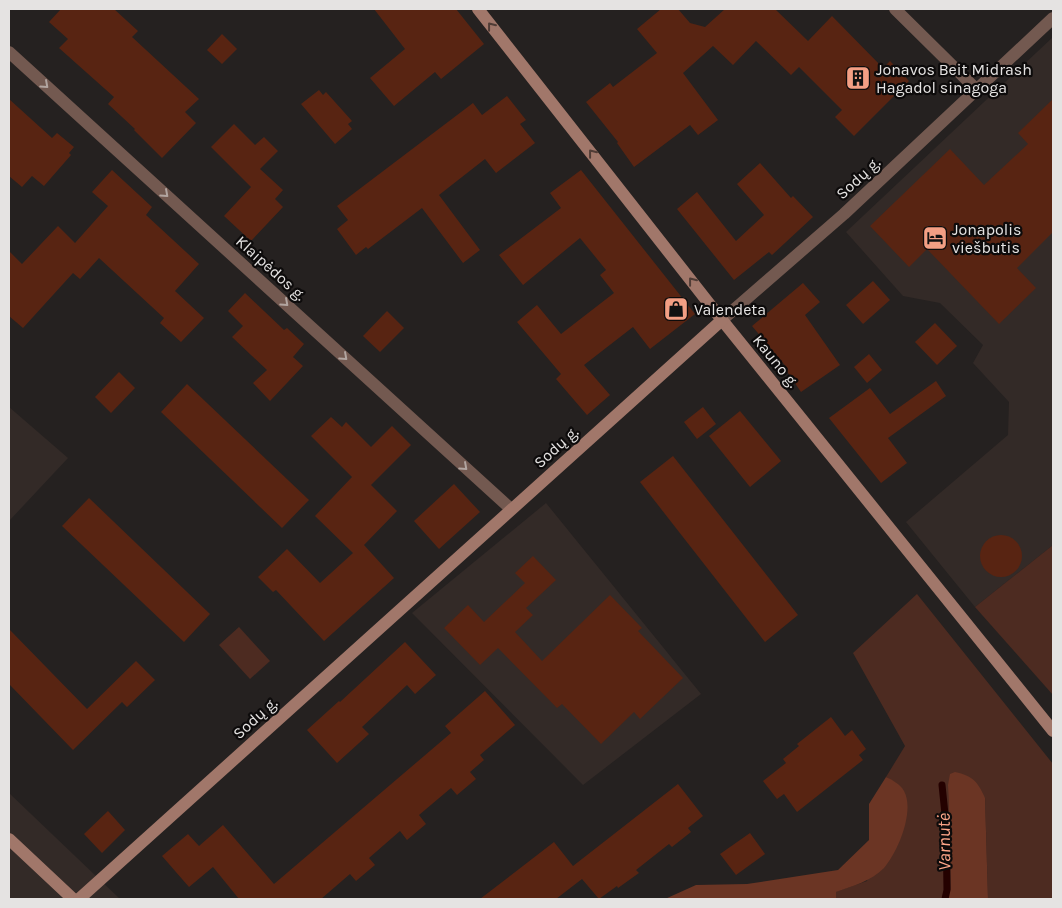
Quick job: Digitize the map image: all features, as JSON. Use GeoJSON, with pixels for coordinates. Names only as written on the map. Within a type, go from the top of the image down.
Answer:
{"type":"FeatureCollection","features":[{"type":"Feature","properties":{"kind":"main road","name":"Kauno g."},"geometry":{"type":"LineString","coordinates":[[478,9],[722,320],[1053,731]]}},
{"type":"Feature","properties":{"kind":"main road","name":"Sodų g."},"geometry":{"type":"LineString","coordinates":[[79,899],[722,320]]}},
{"type":"Feature","properties":{"kind":"main road"},"geometry":{"type":"LineString","coordinates":[[9,838],[73,899]]}},
{"type":"Feature","properties":{"kind":"street"},"geometry":{"type":"LineString","coordinates":[[895,9],[976,89]]}},
{"type":"Feature","properties":{"kind":"street","name":"Sodų g."},"geometry":{"type":"LineString","coordinates":[[722,320],[844,214],[1053,18]]}},
{"type":"Feature","properties":{"kind":"street","name":"Klaipėdos g."},"geometry":{"type":"LineString","coordinates":[[9,52],[511,509]]}},
{"type":"Feature","properties":{"kind":"shaded area"},"geometry":{"type":"Polygon","coordinates":[[[1053,37],[1053,545],[975,607],[906,522],[1008,435],[1009,402],[973,363],[983,345],[940,303],[903,296],[846,232],[1053,37]]]}},
{"type":"Feature","properties":{"kind":"shaded area"},"geometry":{"type":"Polygon","coordinates":[[[9,407],[68,458],[9,521],[9,407]]]}},
{"type":"Feature","properties":{"kind":"shaded area"},"geometry":{"type":"Polygon","coordinates":[[[546,503],[701,694],[583,785],[412,613],[546,503]]]}},
{"type":"Feature","properties":{"kind":"shaded area"},"geometry":{"type":"Polygon","coordinates":[[[1053,545],[1053,695],[975,607],[1053,545]]]}},
{"type":"Feature","properties":{"kind":"shaded area"},"geometry":{"type":"Polygon","coordinates":[[[917,594],[1053,764],[1053,899],[988,899],[985,798],[948,785],[951,889],[943,899],[836,899],[835,892],[867,881],[896,783],[886,777],[905,746],[853,653],[917,594]]]}},
{"type":"Feature","properties":{"kind":"shaded area"},"geometry":{"type":"Polygon","coordinates":[[[239,627],[270,661],[250,679],[219,645],[239,627]]]}},
{"type":"Feature","properties":{"kind":"shaded area"},"geometry":{"type":"Polygon","coordinates":[[[955,772],[974,780],[985,798],[988,899],[943,899],[951,889],[948,785],[950,774],[955,772]]]}},
{"type":"Feature","properties":{"kind":"shaded area"},"geometry":{"type":"Polygon","coordinates":[[[886,777],[901,787],[907,799],[906,820],[895,852],[879,873],[868,880],[836,892],[836,899],[665,899],[696,885],[747,884],[838,870],[869,840],[869,804],[886,777]]]}},
{"type":"Feature","properties":{"kind":"shaded area"},"geometry":{"type":"Polygon","coordinates":[[[9,793],[120,899],[9,899],[9,793]]]}},
{"type":"Feature","properties":{"kind":"building"},"geometry":{"type":"Polygon","coordinates":[[[61,9],[114,9],[138,31],[132,37],[199,99],[185,112],[196,123],[162,158],[108,104],[114,97],[59,48],[68,39],[49,22],[61,9]]]}},
{"type":"Feature","properties":{"kind":"building"},"geometry":{"type":"Polygon","coordinates":[[[374,9],[456,9],[484,44],[441,79],[435,72],[394,106],[370,78],[405,49],[374,9]]]}},
{"type":"Feature","properties":{"kind":"building"},"geometry":{"type":"Polygon","coordinates":[[[661,9],[678,9],[690,23],[705,27],[725,9],[775,9],[808,41],[832,16],[883,68],[890,61],[909,81],[854,136],[835,117],[842,110],[799,67],[791,75],[756,41],[733,65],[713,46],[683,73],[718,120],[698,135],[690,125],[634,167],[618,142],[586,102],[610,83],[613,87],[657,53],[637,29],[661,9]]]}},
{"type":"Feature","properties":{"kind":"building"},"geometry":{"type":"Polygon","coordinates":[[[222,34],[237,49],[222,64],[207,50],[222,34]]]}},
{"type":"Feature","properties":{"kind":"building"},"geometry":{"type":"Polygon","coordinates":[[[319,90],[323,95],[326,92],[352,121],[348,124],[352,129],[335,144],[301,104],[319,90]]]}},
{"type":"Feature","properties":{"kind":"building"},"geometry":{"type":"Polygon","coordinates":[[[507,96],[526,120],[520,124],[535,143],[496,173],[485,159],[439,195],[480,250],[463,263],[422,208],[368,249],[366,247],[356,255],[337,229],[348,220],[337,206],[473,103],[482,115],[507,96]]]}},
{"type":"Feature","properties":{"kind":"building"},"geometry":{"type":"Polygon","coordinates":[[[9,99],[52,138],[57,133],[74,147],[69,153],[71,155],[44,186],[32,176],[22,187],[9,176],[9,99]]]}},
{"type":"Feature","properties":{"kind":"building","name":"Jonapolis viešbutis"},"geometry":{"type":"Polygon","coordinates":[[[1053,99],[1053,232],[1017,268],[1036,288],[999,324],[927,249],[909,267],[870,226],[950,149],[984,185],[1028,144],[1018,133],[1053,99]]]}},
{"type":"Feature","properties":{"kind":"building"},"geometry":{"type":"Polygon","coordinates":[[[234,124],[255,145],[264,137],[278,151],[260,169],[283,190],[275,199],[283,207],[251,241],[224,216],[251,187],[211,147],[234,124]]]}},
{"type":"Feature","properties":{"kind":"building"},"geometry":{"type":"Polygon","coordinates":[[[760,163],[791,198],[793,196],[813,217],[772,255],[769,252],[734,280],[677,209],[697,192],[736,241],[764,215],[737,184],[760,163]]]}},
{"type":"Feature","properties":{"kind":"building"},"geometry":{"type":"Polygon","coordinates":[[[112,170],[152,207],[146,215],[199,264],[175,291],[204,318],[181,342],[160,323],[164,318],[99,258],[80,279],[73,273],[23,328],[9,316],[9,251],[22,264],[58,226],[75,243],[108,206],[92,192],[112,170]]]}},
{"type":"Feature","properties":{"kind":"building"},"geometry":{"type":"Polygon","coordinates":[[[581,170],[695,314],[650,349],[633,327],[584,365],[610,395],[587,415],[556,379],[561,374],[517,322],[537,305],[561,334],[614,293],[600,275],[606,270],[580,238],[523,285],[499,255],[561,208],[550,193],[581,170]]]}},
{"type":"Feature","properties":{"kind":"building"},"geometry":{"type":"Polygon","coordinates":[[[873,281],[890,300],[863,324],[846,305],[873,281]]]}},
{"type":"Feature","properties":{"kind":"building"},"geometry":{"type":"Polygon","coordinates":[[[803,283],[820,302],[805,315],[840,365],[801,392],[786,370],[788,369],[752,326],[803,283]]]}},
{"type":"Feature","properties":{"kind":"building"},"geometry":{"type":"Polygon","coordinates":[[[245,293],[284,330],[287,328],[304,344],[293,357],[303,366],[270,401],[253,383],[267,370],[232,337],[243,326],[228,311],[245,293]]]}},
{"type":"Feature","properties":{"kind":"building"},"geometry":{"type":"Polygon","coordinates":[[[387,311],[404,328],[380,352],[363,336],[387,311]]]}},
{"type":"Feature","properties":{"kind":"building"},"geometry":{"type":"Polygon","coordinates":[[[935,323],[957,346],[937,365],[915,342],[935,323]]]}},
{"type":"Feature","properties":{"kind":"building"},"geometry":{"type":"Polygon","coordinates":[[[869,354],[882,370],[867,383],[854,367],[869,354]]]}},
{"type":"Feature","properties":{"kind":"building"},"geometry":{"type":"Polygon","coordinates":[[[119,372],[135,388],[111,413],[95,397],[119,372]]]}},
{"type":"Feature","properties":{"kind":"building"},"geometry":{"type":"Polygon","coordinates":[[[936,381],[946,396],[888,438],[907,463],[881,483],[829,418],[870,388],[890,414],[936,381]]]}},
{"type":"Feature","properties":{"kind":"building"},"geometry":{"type":"Polygon","coordinates":[[[187,384],[309,500],[282,528],[161,412],[187,384]]]}},
{"type":"Feature","properties":{"kind":"building"},"geometry":{"type":"Polygon","coordinates":[[[703,407],[716,424],[697,439],[684,422],[703,407]]]}},
{"type":"Feature","properties":{"kind":"building"},"geometry":{"type":"Polygon","coordinates":[[[740,411],[781,461],[750,487],[709,436],[740,411]]]}},
{"type":"Feature","properties":{"kind":"building"},"geometry":{"type":"Polygon","coordinates":[[[331,417],[342,427],[346,422],[371,447],[392,426],[411,445],[371,485],[397,511],[364,545],[394,578],[324,641],[276,590],[273,592],[258,577],[287,549],[320,583],[353,553],[315,516],[352,477],[311,436],[331,417]]]}},
{"type":"Feature","properties":{"kind":"building"},"geometry":{"type":"Polygon","coordinates":[[[673,456],[798,615],[765,642],[640,482],[673,456]]]}},
{"type":"Feature","properties":{"kind":"building"},"geometry":{"type":"Polygon","coordinates":[[[454,484],[480,512],[439,549],[414,521],[454,484]]]}},
{"type":"Feature","properties":{"kind":"building"},"geometry":{"type":"Polygon","coordinates":[[[89,498],[210,614],[184,642],[62,526],[89,498]]]}},
{"type":"Feature","properties":{"kind":"building"},"geometry":{"type":"Polygon","coordinates":[[[1005,535],[1013,538],[1019,544],[1022,556],[1019,568],[1013,574],[997,577],[989,574],[983,568],[980,552],[983,544],[989,538],[1005,535]]]}},
{"type":"Feature","properties":{"kind":"building"},"geometry":{"type":"Polygon","coordinates":[[[533,556],[556,580],[526,608],[533,615],[515,632],[542,661],[610,595],[642,628],[638,631],[683,678],[640,719],[634,712],[601,744],[562,704],[557,708],[498,648],[480,665],[444,628],[468,605],[484,622],[525,583],[515,573],[533,556]]]}},
{"type":"Feature","properties":{"kind":"building"},"geometry":{"type":"Polygon","coordinates":[[[9,629],[87,709],[136,661],[155,680],[127,707],[122,702],[73,750],[9,684],[9,629]]]}},
{"type":"Feature","properties":{"kind":"building"},"geometry":{"type":"Polygon","coordinates":[[[405,642],[436,675],[415,694],[407,685],[362,727],[369,734],[337,763],[307,730],[405,642]]]}},
{"type":"Feature","properties":{"kind":"building"},"geometry":{"type":"Polygon","coordinates":[[[485,691],[515,725],[480,755],[484,760],[470,772],[476,779],[457,795],[451,788],[419,815],[426,824],[407,840],[400,831],[369,858],[375,865],[356,881],[350,874],[321,899],[239,899],[213,867],[189,887],[162,856],[188,834],[199,846],[223,825],[274,884],[451,733],[445,726],[485,691]]]}},
{"type":"Feature","properties":{"kind":"building"},"geometry":{"type":"Polygon","coordinates":[[[831,717],[845,736],[852,730],[866,749],[859,755],[863,760],[797,812],[784,794],[777,799],[763,781],[786,763],[783,759],[799,746],[797,744],[831,717]]]}},
{"type":"Feature","properties":{"kind":"building"},"geometry":{"type":"Polygon","coordinates":[[[678,784],[703,816],[688,828],[691,832],[672,847],[669,844],[636,870],[639,873],[618,888],[617,886],[599,899],[582,879],[556,899],[480,899],[554,842],[573,866],[678,784]]]}},
{"type":"Feature","properties":{"kind":"building"},"geometry":{"type":"Polygon","coordinates":[[[108,811],[125,830],[102,853],[84,834],[108,811]]]}},
{"type":"Feature","properties":{"kind":"building"},"geometry":{"type":"Polygon","coordinates":[[[750,833],[765,854],[736,875],[720,854],[750,833]]]}},
{"type":"Feature","properties":{"kind":"waterway","name":"Varnutė"},"geometry":{"type":"LineString","coordinates":[[942,785],[946,824],[947,890],[945,899]]}},
{"type":"Feature","properties":{"kind":"place","name":"Jonavos Beit Midrash Hagadol sinagoga"},"geometry":{"type":"Point","coordinates":[858,78]}},
{"type":"Feature","properties":{"kind":"place","name":"Jonapolis viešbutis"},"geometry":{"type":"Point","coordinates":[935,238]}},
{"type":"Feature","properties":{"kind":"place","name":"Valendeta"},"geometry":{"type":"Point","coordinates":[676,309]}}]}
